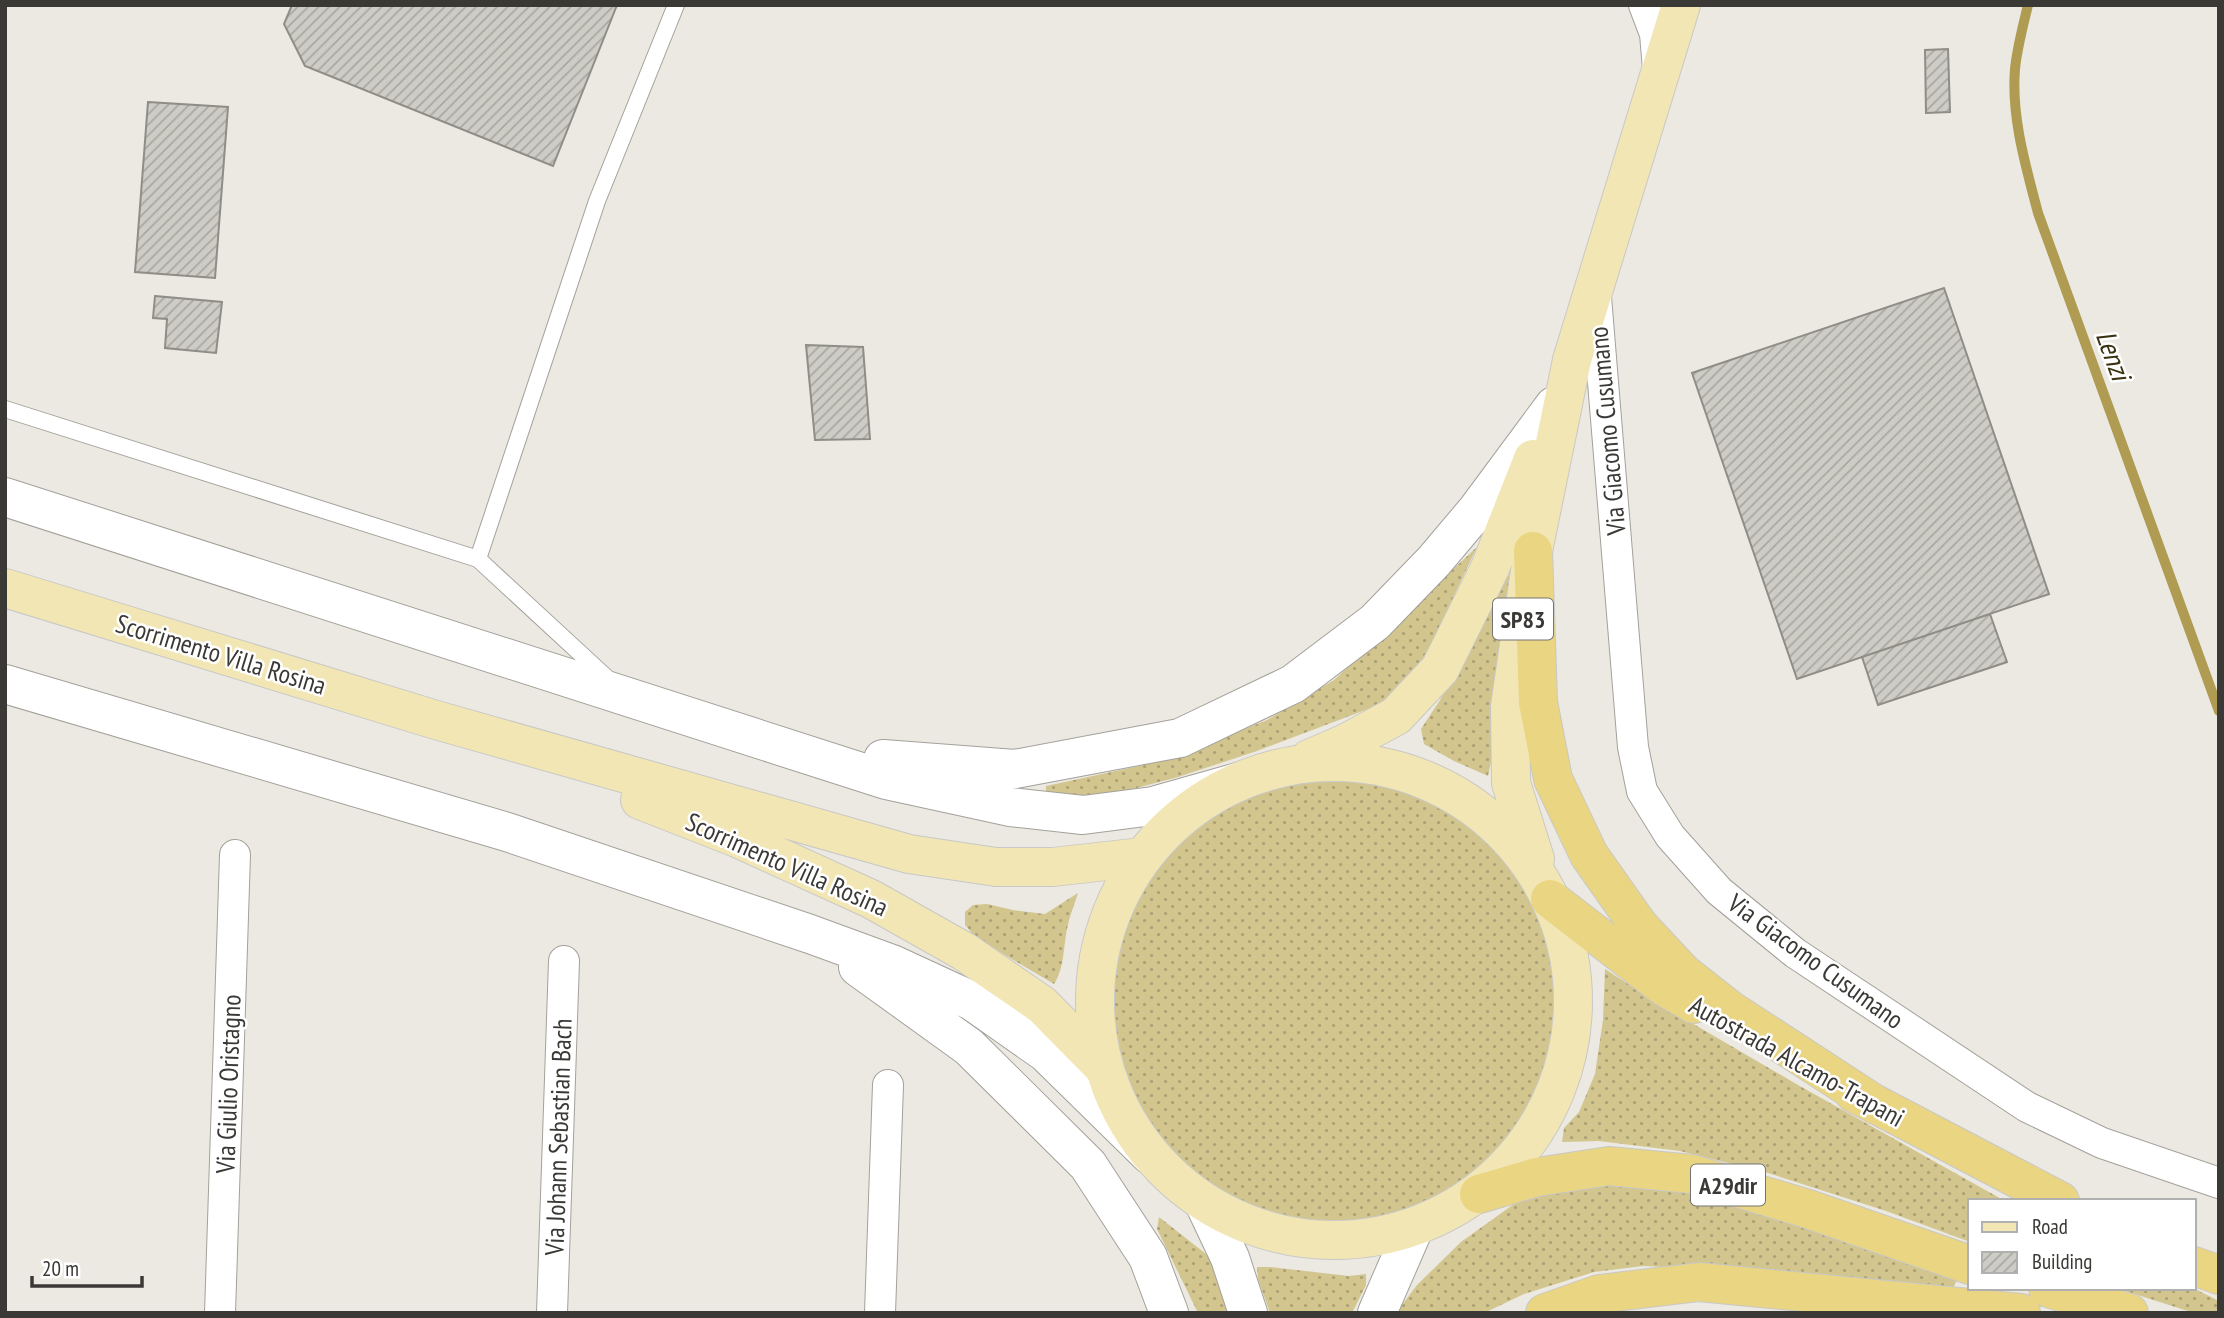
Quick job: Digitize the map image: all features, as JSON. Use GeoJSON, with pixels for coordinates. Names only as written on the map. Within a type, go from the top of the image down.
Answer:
{"type":"FeatureCollection","features":[{"type":"Feature","properties":{"kind":"highway"},"geometry":{"type":"LineString","coordinates":[[1533,551],[1538,702],[1553,779],[1589,855],[1639,926],[1683,973],[1730,1010],[1876,1105]]}},
{"type":"Feature","properties":{"kind":"highway","name":"Autostrada Alcamo-Trapani"},"geometry":{"type":"LineString","coordinates":[[1545,888],[1663,986],[1876,1105],[2056,1199]]}},
{"type":"Feature","properties":{"kind":"highway","name":"A29dir"},"geometry":{"type":"LineString","coordinates":[[1479,1194],[1537,1177],[1609,1166],[1692,1174],[1808,1209],[1968,1264]]}},
{"type":"Feature","properties":{"kind":"highway"},"geometry":{"type":"LineString","coordinates":[[2196,1267],[2219,1275]]}},
{"type":"Feature","properties":{"kind":"highway"},"geometry":{"type":"LineString","coordinates":[[1545,1313],[1599,1294],[1699,1282],[2021,1313]]}},
{"type":"Feature","properties":{"kind":"highway"},"geometry":{"type":"LineString","coordinates":[[2054,1290],[2129,1313]]}},
{"type":"Feature","properties":{"kind":"main road","name":"SP83"},"geometry":{"type":"LineString","coordinates":[[1545,888],[1511,783],[1510,706],[1533,551],[1573,359],[1681,5]]}},
{"type":"Feature","properties":{"kind":"main road","name":"SP83"},"geometry":{"type":"LineString","coordinates":[[1296,765],[1346,743],[1396,716],[1440,669],[1490,568],[1573,359]]}},
{"type":"Feature","properties":{"kind":"main road","name":"Scorrimento Villa Rosina"},"geometry":{"type":"LineString","coordinates":[[5,588],[436,720],[909,855],[996,867],[1053,867],[1142,857]]}},
{"type":"Feature","properties":{"kind":"main road","name":"Scorrimento Villa Rosina"},"geometry":{"type":"LineString","coordinates":[[436,720],[737,838],[871,899],[965,952],[1042,1005],[1103,1067]]}},
{"type":"Feature","properties":{"kind":"main road"},"geometry":{"type":"LineString","coordinates":[[1367,764],[1435,784],[1495,823],[1545,888],[1568,943],[1575,1013],[1562,1082],[1528,1144],[1479,1194],[1414,1228],[1343,1241],[1270,1232],[1204,1203],[1150,1155],[1122,1113],[1103,1067],[1094,994],[1107,921],[1142,857],[1185,813],[1238,782],[1296,765],[1367,764]]}},
{"type":"Feature","properties":{"kind":"street"},"geometry":{"type":"LineString","coordinates":[[1644,5],[1655,34],[1659,76]]}},
{"type":"Feature","properties":{"kind":"street","name":"Via Giacomo Cusumano"},"geometry":{"type":"LineString","coordinates":[[1594,283],[1633,747],[1642,791],[1671,836],[1719,891],[1795,953],[2027,1107],[2102,1143],[2219,1182]]}},
{"type":"Feature","properties":{"kind":"street"},"geometry":{"type":"LineString","coordinates":[[713,724],[894,761],[1015,769],[1180,738],[1293,684],[1375,622],[1434,561],[1477,510],[1554,406]]}},
{"type":"Feature","properties":{"kind":"street"},"geometry":{"type":"LineString","coordinates":[[5,497],[886,780],[1010,807],[1083,815],[1153,806],[1238,782]]}},
{"type":"Feature","properties":{"kind":"street"},"geometry":{"type":"LineString","coordinates":[[5,684],[507,832],[892,964],[972,1001],[1046,1053],[1150,1155]]}},
{"type":"Feature","properties":{"kind":"street","name":"Via Giulio Oristagno"},"geometry":{"type":"LineString","coordinates":[[220,1313],[236,855]]}},
{"type":"Feature","properties":{"kind":"street"},"geometry":{"type":"LineString","coordinates":[[810,934],[969,1047],[1088,1165],[1148,1257],[1169,1313]]}},
{"type":"Feature","properties":{"kind":"street","name":"Via Johann Sebastian Bach"},"geometry":{"type":"LineString","coordinates":[[552,1313],[564,961]]}},
{"type":"Feature","properties":{"kind":"street"},"geometry":{"type":"LineString","coordinates":[[880,1313],[888,1085]]}},
{"type":"Feature","properties":{"kind":"street"},"geometry":{"type":"LineString","coordinates":[[1204,1203],[1230,1258],[1248,1313]]}},
{"type":"Feature","properties":{"kind":"street"},"geometry":{"type":"LineString","coordinates":[[1377,1313],[1414,1228]]}},
{"type":"Feature","properties":{"kind":"lane"},"geometry":{"type":"LineString","coordinates":[[478,559],[597,201],[676,5]]}},
{"type":"Feature","properties":{"kind":"lane"},"geometry":{"type":"LineString","coordinates":[[5,410],[478,559],[628,696]]}},
{"type":"Feature","properties":{"kind":"shaded area"},"geometry":{"type":"Polygon","coordinates":[[[1477,547],[1413,677],[1376,706],[1254,752],[1178,777],[1106,796],[1065,797],[1046,793],[1046,786],[1167,760],[1267,720],[1334,680],[1477,547]]]}},
{"type":"Feature","properties":{"kind":"shaded area"},"geometry":{"type":"Polygon","coordinates":[[[1511,573],[1494,748],[1488,776],[1424,744],[1421,729],[1440,700],[1491,595],[1511,573]]]}},
{"type":"Feature","properties":{"kind":"shaded area"},"geometry":{"type":"Polygon","coordinates":[[[1335,781],[1378,785],[1420,798],[1458,818],[1491,846],[1519,879],[1539,917],[1552,959],[1556,1002],[1552,1045],[1539,1087],[1519,1125],[1491,1158],[1458,1186],[1420,1206],[1378,1219],[1335,1223],[1292,1219],[1250,1206],[1212,1186],[1179,1158],[1151,1125],[1131,1087],[1118,1045],[1114,1002],[1118,959],[1131,917],[1151,879],[1179,846],[1212,818],[1250,798],[1292,785],[1335,781]]]}},
{"type":"Feature","properties":{"kind":"shaded area"},"geometry":{"type":"Polygon","coordinates":[[[1078,893],[1069,921],[1060,971],[1054,984],[976,938],[965,925],[965,912],[973,905],[987,904],[1045,914],[1078,893]]]}},
{"type":"Feature","properties":{"kind":"shaded area"},"geometry":{"type":"Polygon","coordinates":[[[1605,969],[1654,1001],[1798,1085],[2001,1199],[1968,1199],[1968,1241],[1886,1211],[1768,1173],[1680,1151],[1599,1141],[1562,1142],[1564,1128],[1579,1112],[1595,1074],[1603,1020],[1605,969]]]}},
{"type":"Feature","properties":{"kind":"shaded area"},"geometry":{"type":"Polygon","coordinates":[[[1571,1182],[1692,1192],[1777,1217],[1957,1280],[1953,1288],[1735,1270],[1643,1266],[1594,1272],[1524,1294],[1484,1313],[1396,1313],[1417,1285],[1461,1242],[1514,1204],[1571,1182]]]}},
{"type":"Feature","properties":{"kind":"shaded area"},"geometry":{"type":"Polygon","coordinates":[[[1159,1217],[1206,1254],[1224,1281],[1233,1313],[1198,1313],[1157,1229],[1159,1217]]]}},
{"type":"Feature","properties":{"kind":"shaded area"},"geometry":{"type":"Polygon","coordinates":[[[1257,1267],[1349,1276],[1366,1274],[1366,1285],[1352,1313],[1270,1313],[1258,1279],[1257,1267]]]}},
{"type":"Feature","properties":{"kind":"shaded area"},"geometry":{"type":"Polygon","coordinates":[[[2122,1290],[2196,1290],[2219,1301],[2219,1313],[2194,1313],[2122,1290]]]}},
{"type":"Feature","properties":{"kind":"building"},"geometry":{"type":"Polygon","coordinates":[[[292,5],[617,5],[553,166],[305,66],[284,24],[292,5]]]}},
{"type":"Feature","properties":{"kind":"building"},"geometry":{"type":"Polygon","coordinates":[[[1948,49],[1950,112],[1926,113],[1925,50],[1948,49]]]}},
{"type":"Feature","properties":{"kind":"building"},"geometry":{"type":"Polygon","coordinates":[[[148,102],[228,107],[215,278],[135,272],[148,102]]]}},
{"type":"Feature","properties":{"kind":"building"},"geometry":{"type":"Polygon","coordinates":[[[1944,288],[2049,594],[1797,679],[1692,373],[1944,288]]]}},
{"type":"Feature","properties":{"kind":"building"},"geometry":{"type":"Polygon","coordinates":[[[155,296],[222,302],[216,353],[165,348],[167,319],[153,318],[155,296]]]}},
{"type":"Feature","properties":{"kind":"building"},"geometry":{"type":"Polygon","coordinates":[[[806,345],[863,347],[870,439],[815,440],[806,345]]]}},
{"type":"Feature","properties":{"kind":"building"},"geometry":{"type":"Polygon","coordinates":[[[1990,614],[2007,662],[1878,705],[1862,657],[1990,614]]]}},
{"type":"Feature","properties":{"kind":"waterway","name":"Lenzi"},"geometry":{"type":"LineString","coordinates":[[2028,5],[2020,37],[2014,87],[2021,142],[2038,213],[2219,711]]}}]}
